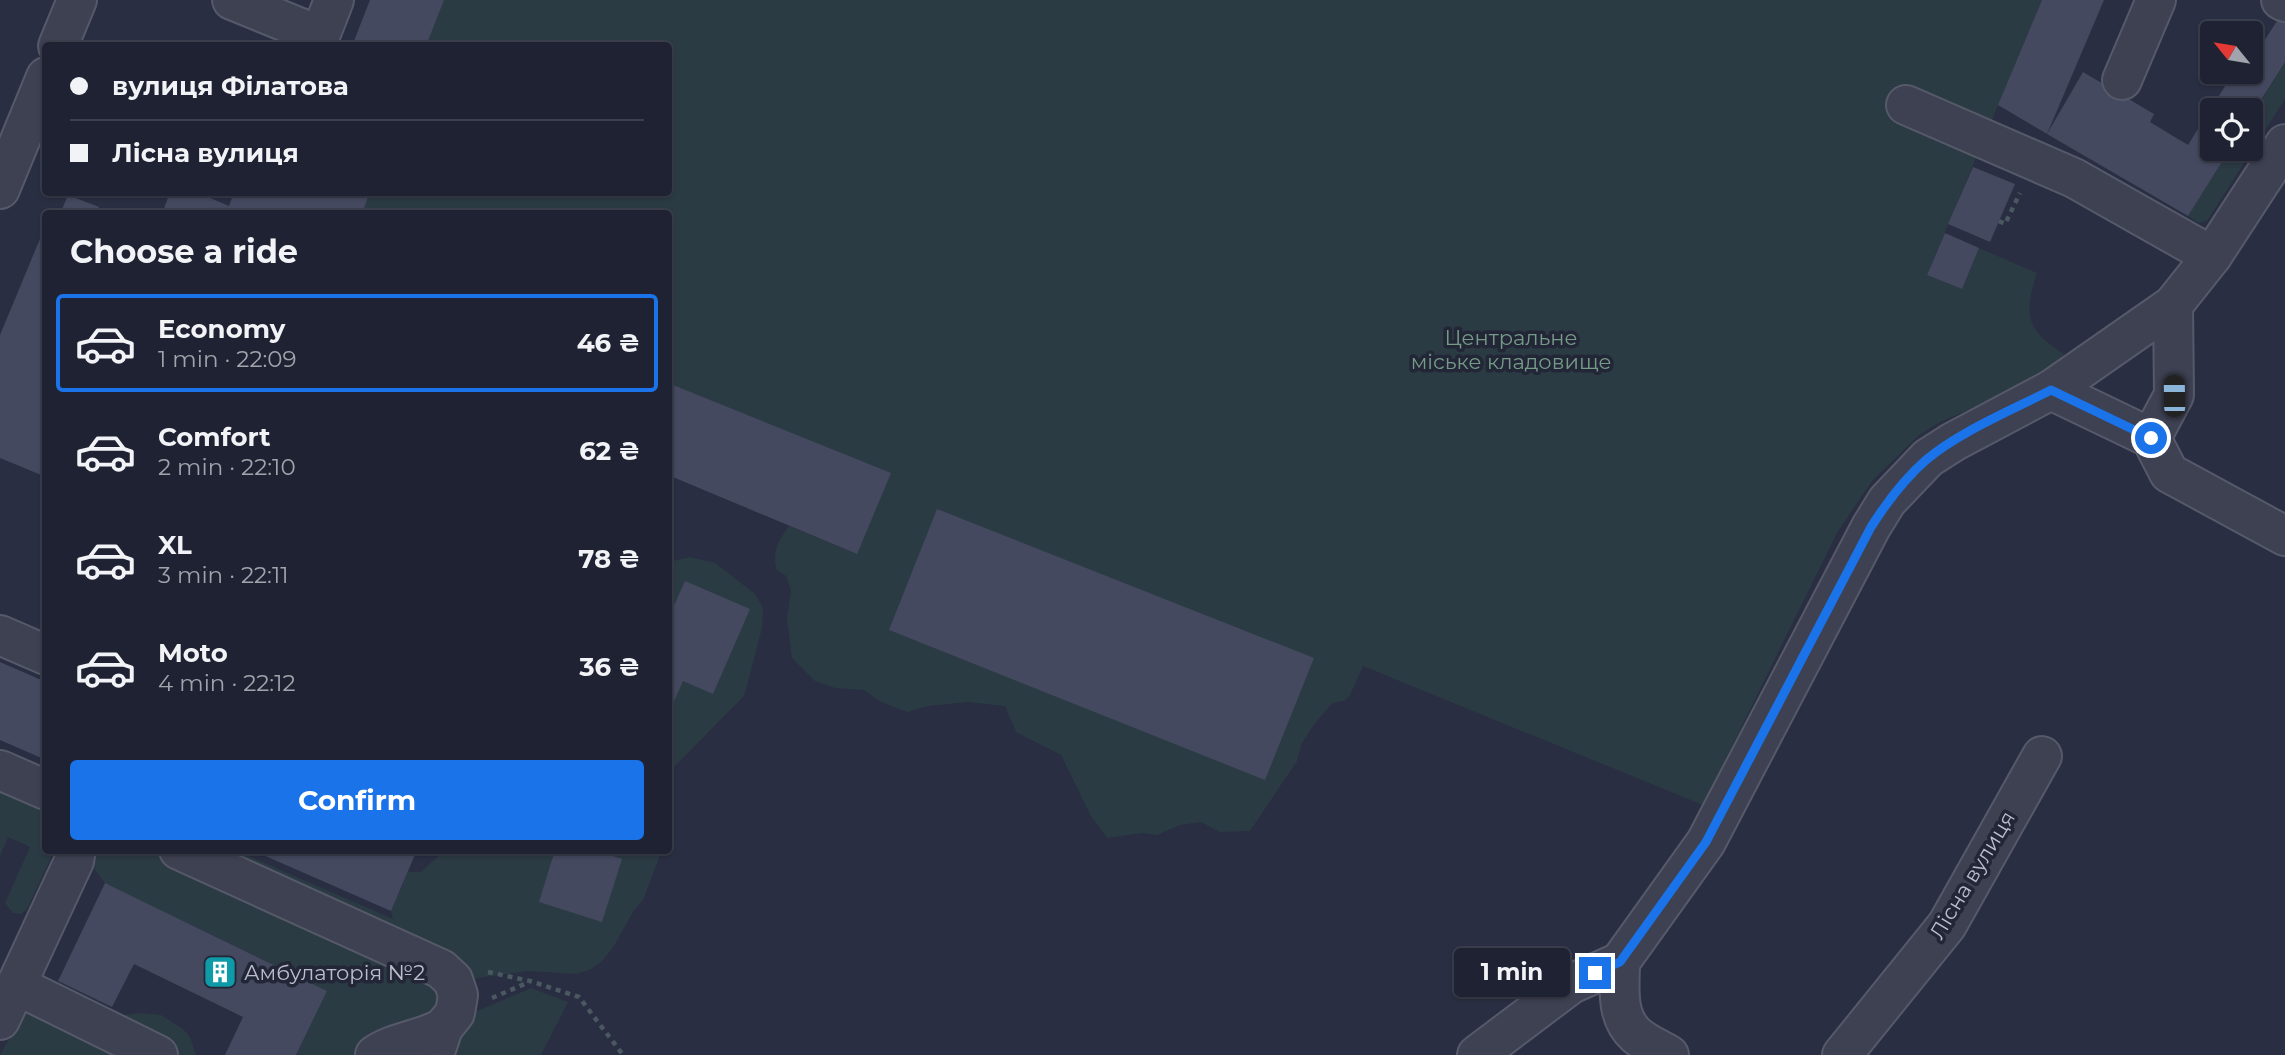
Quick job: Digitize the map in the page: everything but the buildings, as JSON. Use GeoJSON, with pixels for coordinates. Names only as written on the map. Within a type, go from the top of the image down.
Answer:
{"type":"FeatureCollection","features":[{"type":"Feature","properties":{"kind":"street"},"geometry":{"type":"LineString","coordinates":[[60,42],[76,0]]}},
{"type":"Feature","properties":{"kind":"street"},"geometry":{"type":"LineString","coordinates":[[232,0],[320,36],[334,0]]}},
{"type":"Feature","properties":{"kind":"street"},"geometry":{"type":"LineString","coordinates":[[2122,80],[2156,0]]}},
{"type":"Feature","properties":{"kind":"street"},"geometry":{"type":"LineString","coordinates":[[0,189],[42,87]]}},
{"type":"Feature","properties":{"kind":"street"},"geometry":{"type":"LineString","coordinates":[[1906,105],[2074,178],[2212,256]]}},
{"type":"Feature","properties":{"kind":"street"},"geometry":{"type":"LineString","coordinates":[[1477,1055],[1571,984],[1620,962],[1706,842],[1887,501],[1928,458],[2051,390],[2173,305],[2212,256],[2285,144]]}},
{"type":"Feature","properties":{"kind":"street"},"geometry":{"type":"LineString","coordinates":[[2151,438],[2174,396],[2173,305]]}},
{"type":"Feature","properties":{"kind":"street"},"geometry":{"type":"LineString","coordinates":[[2051,390],[2151,438],[2169,472],[2285,536]]}},
{"type":"Feature","properties":{"kind":"street"},"geometry":{"type":"LineString","coordinates":[[0,635],[42,653]]}},
{"type":"Feature","properties":{"kind":"street","name":"Лісна вулиця"},"geometry":{"type":"LineString","coordinates":[[1842,1055],[1947,925],[2042,756]]}},
{"type":"Feature","properties":{"kind":"street"},"geometry":{"type":"LineString","coordinates":[[0,769],[42,789]]}},
{"type":"Feature","properties":{"kind":"street"},"geometry":{"type":"LineString","coordinates":[[0,1020],[75,854]]}},
{"type":"Feature","properties":{"kind":"street"},"geometry":{"type":"LineString","coordinates":[[188,854],[441,968],[453,980],[458,995],[455,1013],[439,1042],[427,1037],[384,1049],[375,1055]]}},
{"type":"Feature","properties":{"kind":"street"},"geometry":{"type":"LineString","coordinates":[[1620,962],[1619,1000],[1624,1020],[1636,1035],[1669,1055]]}},
{"type":"Feature","properties":{"kind":"street"},"geometry":{"type":"LineString","coordinates":[[16,985],[158,1055]]}},
{"type":"Feature","properties":{"kind":"path"},"geometry":{"type":"LineString","coordinates":[[441,968],[475,969],[530,981],[579,998],[623,1055]]}},
{"type":"Feature","properties":{"kind":"green space","name":"Центральне міське кладовище"},"geometry":{"type":"Polygon","coordinates":[[[444,0],[2042,0],[1927,275],[1962,289],[1979,248],[2037,273],[2030,300],[2031,320],[2042,337],[2064,354],[2054,367],[2006,394],[1940,422],[1919,435],[1872,481],[1837,533],[1703,805],[1363,666],[1350,695],[1344,701],[1332,703],[1313,726],[1302,743],[1297,761],[1250,831],[1220,832],[1201,822],[1180,825],[1157,835],[1142,833],[1107,838],[1091,816],[1061,755],[1016,732],[1005,706],[968,702],[928,706],[908,712],[881,702],[864,690],[835,688],[815,681],[792,658],[787,618],[791,590],[786,576],[777,570],[775,564],[777,546],[782,536],[789,526],[857,554],[672,386],[672,210],[364,210],[369,196],[672,196],[672,42],[427,42],[444,0]],[[889,630],[1265,779],[1313,659],[889,630]]]}},
{"type":"Feature","properties":{"kind":"green space"},"geometry":{"type":"Polygon","coordinates":[[[2285,62],[2285,99],[2263,133],[2263,98],[2285,62]]]}},
{"type":"Feature","properties":{"kind":"green space"},"geometry":{"type":"Polygon","coordinates":[[[2222,161],[2245,161],[2207,221],[2199,223],[2188,216],[2222,161]]]}},
{"type":"Feature","properties":{"kind":"green space"},"geometry":{"type":"Polygon","coordinates":[[[690,557],[715,563],[755,594],[763,608],[762,628],[744,696],[672,769],[672,561],[690,557]]]}},
{"type":"Feature","properties":{"kind":"green space"},"geometry":{"type":"Polygon","coordinates":[[[0,782],[42,800],[42,854],[53,854],[27,909],[21,914],[13,913],[5,903],[30,847],[8,837],[0,856],[0,782]]]}},
{"type":"Feature","properties":{"kind":"green space"},"geometry":{"type":"Polygon","coordinates":[[[89,854],[244,854],[393,919],[391,911],[408,872],[421,872],[441,854],[659,854],[643,900],[634,910],[614,946],[602,961],[591,969],[577,974],[527,971],[477,978],[451,996],[449,1007],[358,1055],[296,1055],[327,991],[105,883],[89,862],[89,854]]]}},
{"type":"Feature","properties":{"kind":"green space"},"geometry":{"type":"Polygon","coordinates":[[[531,988],[568,1002],[541,1055],[442,1055],[461,1018],[531,988]]]}},
{"type":"Feature","properties":{"kind":"green space"},"geometry":{"type":"Polygon","coordinates":[[[26,1009],[106,1024],[123,1015],[161,1015],[183,1029],[190,1037],[196,1055],[0,1055],[26,1009]]]}},
{"type":"Feature","properties":{"kind":"place","name":"Амбулаторія №2"},"geometry":{"type":"Point","coordinates":[220,972]}},
{"type":"Feature","properties":{"kind":"route"},"geometry":{"type":"LineString","coordinates":[[1595,973],[1620,962],[1706,842],[1871,527],[1887,501],[1907,478],[1928,458],[1953,442],[2051,390],[2151,438]]}}]}
